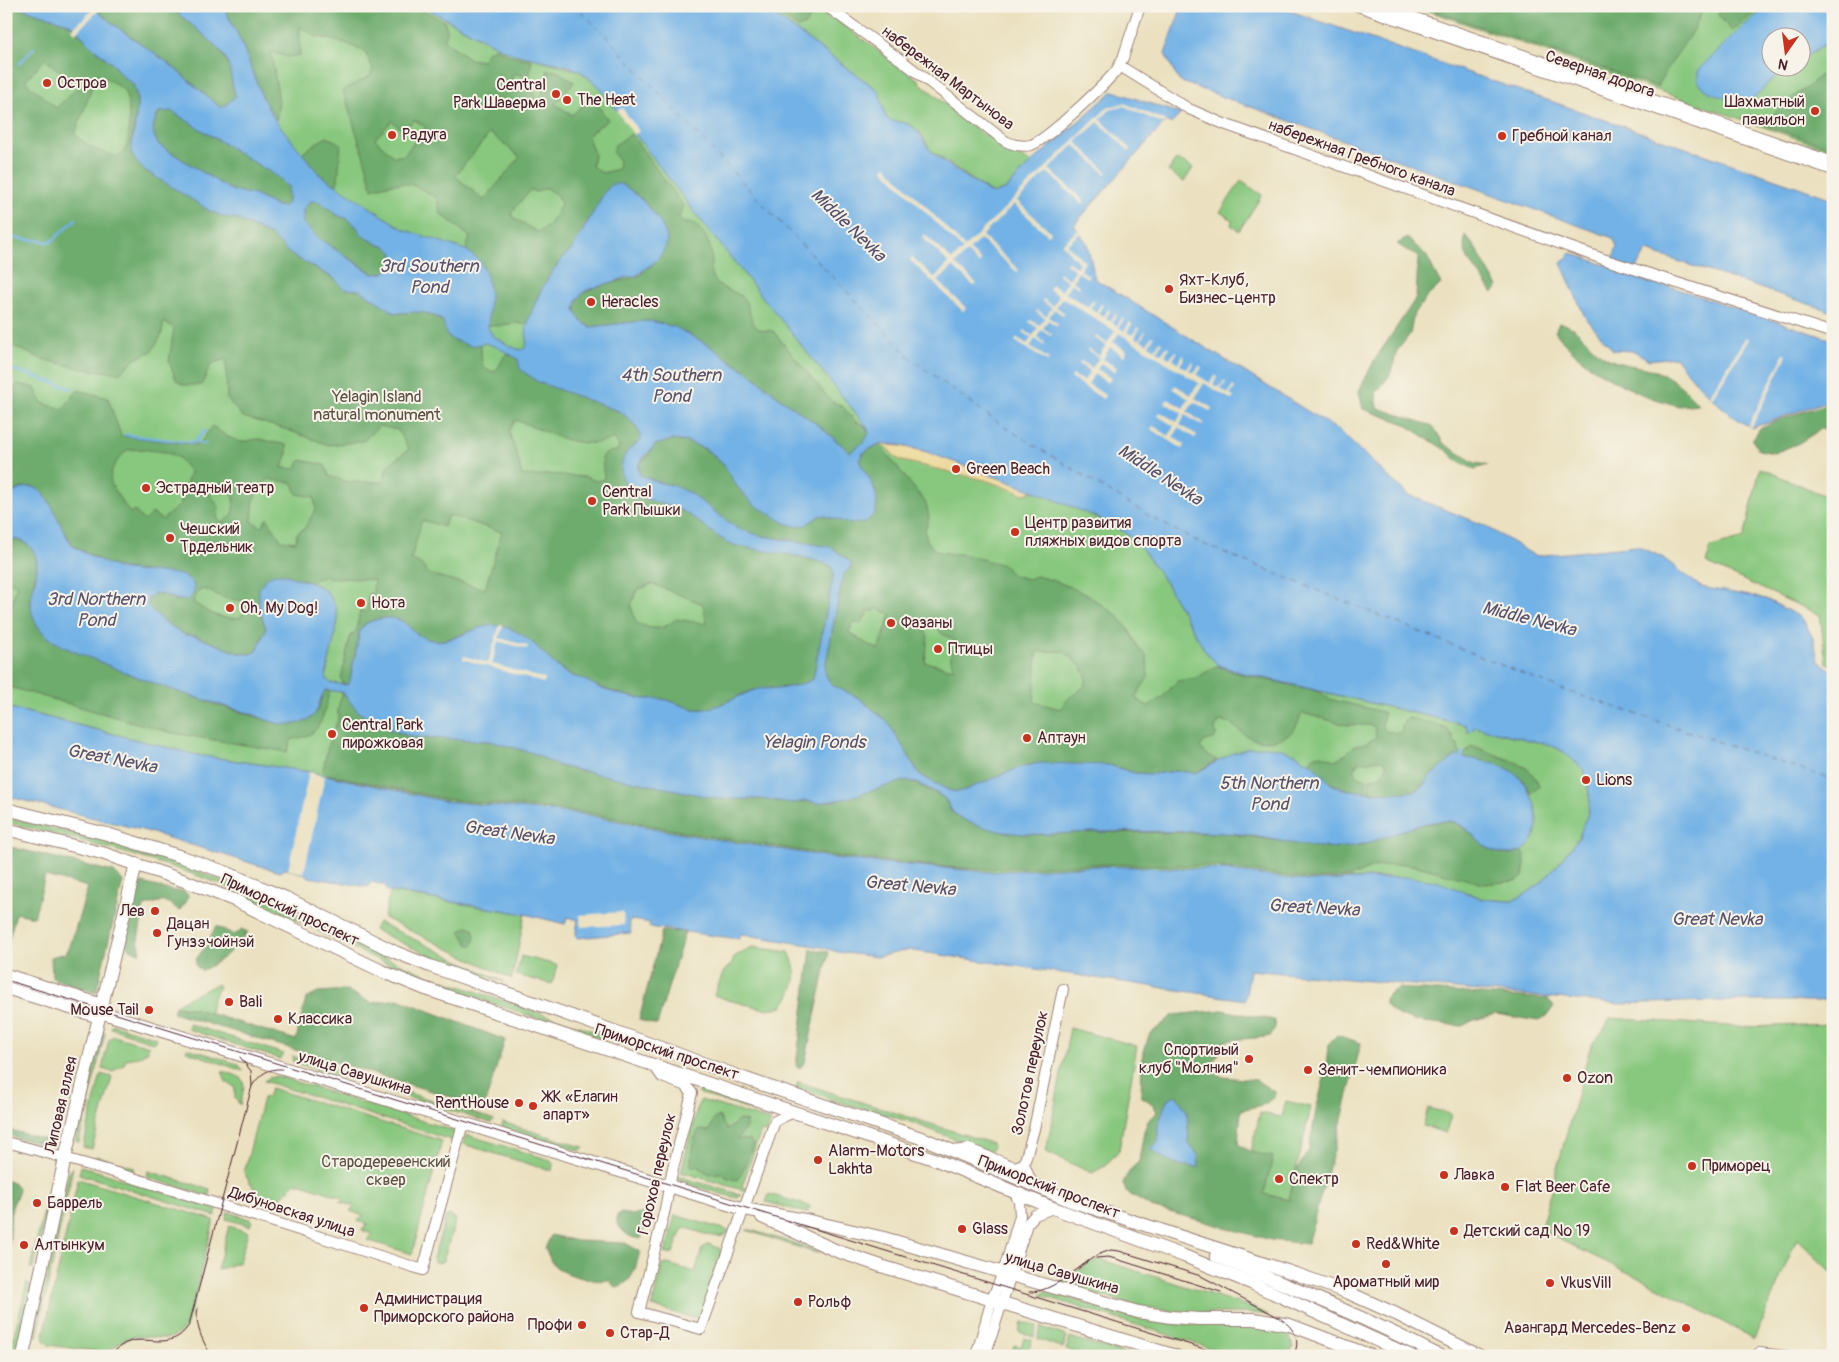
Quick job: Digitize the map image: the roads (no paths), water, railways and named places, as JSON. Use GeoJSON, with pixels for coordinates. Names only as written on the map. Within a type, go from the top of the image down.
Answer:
{"type":"FeatureCollection","features":[{"type":"Feature","properties":{"kind":"main road","name":"Приморский проспект"},"geometry":{"type":"LineString","coordinates":[[6,809],[141,844],[225,872],[264,888],[395,952],[430,966],[746,1079],[927,1140],[1071,1201],[1349,1293],[1480,1356]]}},
{"type":"Feature","properties":{"kind":"main road","name":"Приморский проспект"},"geometry":{"type":"LineString","coordinates":[[6,829],[102,853],[136,864],[234,900],[386,973],[423,988],[934,1159],[1053,1208],[1318,1305]]}},
{"type":"Feature","properties":{"kind":"main road","name":"Липовая аллея"},"geometry":{"type":"LineString","coordinates":[[23,1356],[66,1158],[136,864]]}},
{"type":"Feature","properties":{"kind":"main road","name":"улица Савушкина"},"geometry":{"type":"LineString","coordinates":[[6,975],[96,1003],[100,1012]]}},
{"type":"Feature","properties":{"kind":"main road","name":"улица Савушкина"},"geometry":{"type":"LineString","coordinates":[[6,988],[92,1015],[100,1012],[744,1209],[837,1250],[1176,1356]]}},
{"type":"Feature","properties":{"kind":"main road","name":"улица Савушкина"},"geometry":{"type":"LineString","coordinates":[[744,1209],[810,1221],[884,1238],[1138,1312],[1199,1319],[1254,1319],[1290,1325],[1372,1356]]}},
{"type":"Feature","properties":{"kind":"main road","name":"Приморский проспект"},"geometry":{"type":"LineString","coordinates":[[1133,1223],[1318,1305]]}},
{"type":"Feature","properties":{"kind":"main road"},"geometry":{"type":"LineString","coordinates":[[1318,1305],[1411,1356]]}},
{"type":"Feature","properties":{"kind":"main road"},"geometry":{"type":"LineString","coordinates":[[1318,1305],[1408,1339],[1440,1356]]}},
{"type":"Feature","properties":{"kind":"street","name":"набережная Мартынова"},"geometry":{"type":"LineString","coordinates":[[826,6],[901,60],[1004,141],[1011,144],[1030,145],[1045,137],[1120,66]]}},
{"type":"Feature","properties":{"kind":"street"},"geometry":{"type":"LineString","coordinates":[[1120,66],[1140,6]]}},
{"type":"Feature","properties":{"kind":"street","name":"Северная дорога"},"geometry":{"type":"LineString","coordinates":[[1358,6],[1833,170]]}},
{"type":"Feature","properties":{"kind":"street","name":"Северная дорога"},"geometry":{"type":"LineString","coordinates":[[1381,6],[1833,162]]}},
{"type":"Feature","properties":{"kind":"street","name":"набережная Гребного канала"},"geometry":{"type":"LineString","coordinates":[[1120,66],[1189,108],[1224,124],[1604,259],[1833,333]]}},
{"type":"Feature","properties":{"kind":"street","name":"Золотов переулок"},"geometry":{"type":"LineString","coordinates":[[1024,1164],[1034,1130],[1063,989]]}},
{"type":"Feature","properties":{"kind":"street","name":"Горохов переулок"},"geometry":{"type":"LineString","coordinates":[[653,1064],[662,1078],[686,1086],[692,1093],[639,1312],[701,1329],[744,1209]]}},
{"type":"Feature","properties":{"kind":"street"},"geometry":{"type":"LineString","coordinates":[[761,1100],[770,1109],[776,1121]]}},
{"type":"Feature","properties":{"kind":"street"},"geometry":{"type":"LineString","coordinates":[[744,1209],[776,1121],[797,1112]]}},
{"type":"Feature","properties":{"kind":"street","name":"Дибуновская улица"},"geometry":{"type":"LineString","coordinates":[[6,1142],[66,1158],[423,1270],[464,1123]]}},
{"type":"Feature","properties":{"kind":"street"},"geometry":{"type":"LineString","coordinates":[[953,1151],[969,1149],[1014,1167],[1024,1164],[1035,1186]]}},
{"type":"Feature","properties":{"kind":"street"},"geometry":{"type":"LineString","coordinates":[[1007,1274],[1020,1216],[1019,1202],[1015,1193]]}},
{"type":"Feature","properties":{"kind":"street"},"geometry":{"type":"LineString","coordinates":[[976,1356],[1027,1224],[1034,1215],[1053,1208]]}},
{"type":"Feature","properties":{"kind":"street"},"geometry":{"type":"LineString","coordinates":[[985,1356],[997,1301]]}},
{"type":"Feature","properties":{"kind":"street"},"geometry":{"type":"LineString","coordinates":[[1757,1356],[1758,1353],[1786,1356]]}},
{"type":"Feature","properties":{"kind":"water"},"geometry":{"type":"Polygon","coordinates":[[[15,6],[91,6],[168,63],[221,108],[236,96],[227,61],[210,40],[170,6],[223,6],[240,39],[263,99],[276,121],[319,174],[403,229],[466,250],[480,261],[487,276],[490,294],[488,328],[493,336],[520,350],[525,348],[527,342],[530,315],[539,294],[551,274],[573,248],[604,193],[612,184],[620,184],[626,187],[634,192],[656,216],[665,232],[667,243],[655,262],[637,275],[585,291],[577,300],[575,310],[581,321],[590,327],[650,321],[675,327],[710,346],[747,371],[850,452],[864,442],[869,433],[867,427],[692,209],[600,88],[580,71],[568,66],[514,54],[422,6],[762,6],[879,91],[886,118],[912,126],[931,151],[938,157],[992,194],[1005,190],[1031,163],[1113,91],[1181,114],[1171,124],[1166,121],[1074,225],[1087,243],[1095,279],[1338,430],[1408,495],[1484,525],[1535,556],[1638,546],[1662,557],[1701,587],[1766,599],[1802,618],[1814,640],[1818,661],[1833,671],[1833,999],[1818,1001],[1710,1001],[1621,1004],[1250,970],[1245,1000],[908,950],[878,957],[838,952],[821,947],[741,934],[739,939],[649,927],[650,923],[632,920],[629,921],[631,933],[577,938],[578,920],[567,917],[565,924],[525,914],[387,891],[385,885],[371,882],[368,887],[309,877],[306,874],[285,869],[280,872],[146,831],[6,796],[6,707],[197,755],[311,772],[444,801],[583,814],[683,834],[842,859],[988,872],[1095,866],[1216,869],[1308,881],[1408,877],[1436,881],[1483,899],[1508,901],[1521,897],[1539,885],[1556,867],[1579,837],[1590,802],[1584,770],[1564,752],[1551,745],[1475,727],[1468,733],[1466,725],[1242,673],[1218,665],[1205,651],[1166,583],[1143,550],[1113,524],[1034,491],[924,451],[900,445],[879,444],[863,453],[859,461],[873,486],[877,500],[874,514],[865,523],[847,522],[821,515],[806,525],[795,526],[785,523],[753,504],[736,485],[724,465],[706,449],[688,442],[672,440],[655,445],[638,467],[640,475],[690,493],[738,529],[763,536],[831,547],[851,562],[850,568],[843,575],[825,668],[826,676],[832,685],[859,698],[888,722],[920,775],[948,790],[957,792],[1021,767],[1040,763],[1109,765],[1135,773],[1153,774],[1177,771],[1196,773],[1231,754],[1248,748],[1262,747],[1278,748],[1296,754],[1311,763],[1333,785],[1343,789],[1374,793],[1405,792],[1415,791],[1423,786],[1429,777],[1456,756],[1498,765],[1510,770],[1520,778],[1528,789],[1537,817],[1536,830],[1532,842],[1523,850],[1509,854],[1499,853],[1490,850],[1463,826],[1447,821],[1408,828],[1359,845],[1330,848],[1223,833],[1143,831],[1047,834],[1011,833],[969,822],[953,812],[943,797],[928,788],[907,780],[844,799],[818,803],[806,801],[794,803],[761,799],[719,799],[559,766],[533,753],[490,741],[411,737],[370,721],[356,709],[342,692],[326,690],[314,715],[303,722],[295,724],[276,723],[152,683],[66,648],[44,634],[34,618],[31,604],[37,564],[36,557],[33,550],[22,541],[6,541],[6,494],[32,487],[39,490],[50,503],[68,539],[73,545],[103,562],[121,569],[173,573],[188,578],[194,585],[194,593],[188,600],[179,600],[155,593],[148,598],[148,606],[162,620],[185,635],[195,636],[238,653],[251,654],[257,651],[266,629],[259,607],[259,589],[266,578],[274,574],[283,574],[312,583],[324,589],[336,608],[338,621],[326,675],[327,680],[331,683],[348,685],[360,630],[368,622],[387,618],[395,619],[402,621],[423,637],[440,641],[493,625],[501,626],[522,635],[562,670],[571,676],[585,680],[602,689],[635,698],[667,700],[688,708],[705,709],[758,689],[777,689],[813,679],[834,573],[831,566],[814,560],[734,545],[720,538],[680,510],[637,495],[625,483],[621,468],[627,452],[641,440],[634,424],[621,412],[538,382],[520,369],[518,359],[497,347],[485,343],[471,346],[451,339],[446,334],[443,321],[434,316],[422,312],[395,313],[360,290],[345,289],[335,279],[290,254],[272,236],[237,219],[210,211],[146,171],[138,164],[131,153],[137,110],[137,96],[133,84],[122,76],[113,64],[88,43],[73,26],[15,6]],[[171,111],[159,112],[155,121],[153,129],[159,145],[231,190],[255,195],[274,205],[283,207],[288,203],[288,187],[278,177],[171,111]],[[310,201],[303,210],[303,223],[318,238],[373,274],[384,273],[392,264],[393,253],[386,246],[379,245],[362,235],[357,227],[348,219],[339,216],[320,202],[310,201]]]}},
{"type":"Feature","properties":{"kind":"water","name":"Гребной канал"},"geometry":{"type":"Polygon","coordinates":[[[1182,6],[1276,6],[1833,199],[1833,312],[1647,251],[1639,263],[1635,275],[1833,340],[1833,399],[1751,428],[1729,413],[1710,396],[1675,357],[1649,360],[1634,351],[1613,350],[1585,317],[1561,263],[1571,253],[1611,267],[1617,246],[1613,238],[1179,81],[1165,54],[1182,6]]]}},
{"type":"Feature","properties":{"kind":"water"},"geometry":{"type":"Polygon","coordinates":[[[1768,6],[1833,6],[1833,39],[1812,53],[1812,28],[1762,28],[1762,78],[1775,78],[1753,100],[1723,97],[1707,91],[1698,82],[1698,72],[1747,23],[1768,6]]]}},
{"type":"Feature","properties":{"kind":"water"},"geometry":{"type":"Polygon","coordinates":[[[1176,1095],[1187,1111],[1189,1144],[1198,1155],[1199,1167],[1185,1166],[1173,1162],[1151,1149],[1158,1142],[1158,1125],[1167,1100],[1176,1095]]]}},
{"type":"Feature","properties":{"kind":"waterway"},"geometry":{"type":"LineString","coordinates":[[19,64],[34,48]]}},
{"type":"Feature","properties":{"kind":"waterway"},"geometry":{"type":"LineString","coordinates":[[13,238],[51,242],[76,219]]}},
{"type":"Feature","properties":{"kind":"waterway"},"geometry":{"type":"LineString","coordinates":[[6,367],[73,389]]}},
{"type":"Feature","properties":{"kind":"waterway"},"geometry":{"type":"LineString","coordinates":[[193,443],[205,431]]}},
{"type":"Feature","properties":{"kind":"waterway"},"geometry":{"type":"LineString","coordinates":[[125,435],[205,444]]}},
{"type":"Feature","properties":{"kind":"waterway"},"geometry":{"type":"LineString","coordinates":[[1462,757],[1463,753]]}},
{"type":"Feature","properties":{"kind":"tram line"},"geometry":{"type":"LineString","coordinates":[[6,980],[1227,1356]]}},
{"type":"Feature","properties":{"kind":"tram line"},"geometry":{"type":"LineString","coordinates":[[111,1356],[120,1346],[130,1341],[171,1340],[180,1335],[189,1325],[252,1086],[251,1071],[240,1057]]}},
{"type":"Feature","properties":{"kind":"tram line"},"geometry":{"type":"LineString","coordinates":[[252,1086],[265,1073],[282,1069]]}},
{"type":"Feature","properties":{"kind":"tram line"},"geometry":{"type":"LineString","coordinates":[[1029,1292],[1038,1291],[1056,1284],[1097,1255],[1111,1250],[1119,1251],[1201,1276],[1278,1317],[1288,1324],[1296,1339],[1296,1350],[1293,1356]]}},
{"type":"Feature","properties":{"kind":"tram line"},"geometry":{"type":"LineString","coordinates":[[1096,1258],[1108,1257],[1116,1259],[1221,1292]]}},
{"type":"Feature","properties":{"kind":"tram line"},"geometry":{"type":"LineString","coordinates":[[198,1308],[198,1327],[205,1345],[212,1356]]}},
{"type":"Feature","properties":{"kind":"place","name":"Остров"},"geometry":{"type":"Point","coordinates":[47,83]}},
{"type":"Feature","properties":{"kind":"place","name":"Central Park Шаверма"},"geometry":{"type":"Point","coordinates":[556,94]}},
{"type":"Feature","properties":{"kind":"place","name":"The Heat"},"geometry":{"type":"Point","coordinates":[567,100]}},
{"type":"Feature","properties":{"kind":"place","name":"Шахматный павильон"},"geometry":{"type":"Point","coordinates":[1815,111]}},
{"type":"Feature","properties":{"kind":"place","name":"Радуга"},"geometry":{"type":"Point","coordinates":[392,135]}},
{"type":"Feature","properties":{"kind":"place","name":"Гребной канал"},"geometry":{"type":"Point","coordinates":[1502,136]}},
{"type":"Feature","properties":{"kind":"place","name":"Яхт-Клуб, Бизнес-центр"},"geometry":{"type":"Point","coordinates":[1169,289]}},
{"type":"Feature","properties":{"kind":"place","name":"Heracles"},"geometry":{"type":"Point","coordinates":[591,302]}},
{"type":"Feature","properties":{"kind":"place","name":"Green Beach"},"geometry":{"type":"Point","coordinates":[956,469]}},
{"type":"Feature","properties":{"kind":"place","name":"Эстрадный театр"},"geometry":{"type":"Point","coordinates":[146,488]}},
{"type":"Feature","properties":{"kind":"place","name":"Central Park Пышки"},"geometry":{"type":"Point","coordinates":[592,501]}},
{"type":"Feature","properties":{"kind":"place","name":"Центр развития пляжных видов спорта"},"geometry":{"type":"Point","coordinates":[1015,532]}},
{"type":"Feature","properties":{"kind":"place","name":"Чешский Трдельник"},"geometry":{"type":"Point","coordinates":[170,538]}},
{"type":"Feature","properties":{"kind":"place","name":"Нота"},"geometry":{"type":"Point","coordinates":[361,603]}},
{"type":"Feature","properties":{"kind":"place","name":"Oh, My Dog!"},"geometry":{"type":"Point","coordinates":[230,608]}},
{"type":"Feature","properties":{"kind":"place","name":"Фазаны"},"geometry":{"type":"Point","coordinates":[891,623]}},
{"type":"Feature","properties":{"kind":"place","name":"Птицы"},"geometry":{"type":"Point","coordinates":[938,649]}},
{"type":"Feature","properties":{"kind":"place","name":"Central Park пирожковая"},"geometry":{"type":"Point","coordinates":[332,734]}},
{"type":"Feature","properties":{"kind":"place","name":"Аптаун"},"geometry":{"type":"Point","coordinates":[1027,738]}},
{"type":"Feature","properties":{"kind":"place","name":"Lions"},"geometry":{"type":"Point","coordinates":[1586,780]}},
{"type":"Feature","properties":{"kind":"place","name":"Лев"},"geometry":{"type":"Point","coordinates":[155,911]}},
{"type":"Feature","properties":{"kind":"place","name":"Дацан Гунзэчойнэй"},"geometry":{"type":"Point","coordinates":[157,933]}},
{"type":"Feature","properties":{"kind":"place","name":"Bali"},"geometry":{"type":"Point","coordinates":[229,1002]}},
{"type":"Feature","properties":{"kind":"place","name":"Mouse Tail"},"geometry":{"type":"Point","coordinates":[149,1010]}},
{"type":"Feature","properties":{"kind":"place","name":"Классика"},"geometry":{"type":"Point","coordinates":[278,1019]}},
{"type":"Feature","properties":{"kind":"place","name":"Спортивый клуб \"Молния\""},"geometry":{"type":"Point","coordinates":[1249,1059]}},
{"type":"Feature","properties":{"kind":"place","name":"Зенит-чемпионика"},"geometry":{"type":"Point","coordinates":[1308,1070]}},
{"type":"Feature","properties":{"kind":"place","name":"Ozon"},"geometry":{"type":"Point","coordinates":[1567,1078]}},
{"type":"Feature","properties":{"kind":"place","name":"RentHouse"},"geometry":{"type":"Point","coordinates":[519,1103]}},
{"type":"Feature","properties":{"kind":"place","name":"ЖК «Елагин апарт»"},"geometry":{"type":"Point","coordinates":[533,1106]}},
{"type":"Feature","properties":{"kind":"place","name":"Alarm-Motors Lakhta"},"geometry":{"type":"Point","coordinates":[818,1160]}},
{"type":"Feature","properties":{"kind":"place","name":"Приморец"},"geometry":{"type":"Point","coordinates":[1692,1166]}},
{"type":"Feature","properties":{"kind":"place","name":"Лавка"},"geometry":{"type":"Point","coordinates":[1444,1175]}},
{"type":"Feature","properties":{"kind":"place","name":"Спектр"},"geometry":{"type":"Point","coordinates":[1279,1179]}},
{"type":"Feature","properties":{"kind":"place","name":"Flat Beer Cafe"},"geometry":{"type":"Point","coordinates":[1505,1187]}},
{"type":"Feature","properties":{"kind":"place","name":"Баррель"},"geometry":{"type":"Point","coordinates":[37,1203]}},
{"type":"Feature","properties":{"kind":"place","name":"Glass"},"geometry":{"type":"Point","coordinates":[962,1229]}},
{"type":"Feature","properties":{"kind":"place","name":"Детский сад № 19"},"geometry":{"type":"Point","coordinates":[1454,1231]}},
{"type":"Feature","properties":{"kind":"place","name":"Red&White"},"geometry":{"type":"Point","coordinates":[1356,1244]}},
{"type":"Feature","properties":{"kind":"place","name":"Алтынкум"},"geometry":{"type":"Point","coordinates":[24,1245]}},
{"type":"Feature","properties":{"kind":"place","name":"Ароматный мир"},"geometry":{"type":"Point","coordinates":[1386,1264]}},
{"type":"Feature","properties":{"kind":"place","name":"VkusVill"},"geometry":{"type":"Point","coordinates":[1550,1283]}},
{"type":"Feature","properties":{"kind":"place","name":"Рольф"},"geometry":{"type":"Point","coordinates":[798,1302]}},
{"type":"Feature","properties":{"kind":"place","name":"Администрация Приморского района"},"geometry":{"type":"Point","coordinates":[364,1308]}},
{"type":"Feature","properties":{"kind":"place","name":"Профи"},"geometry":{"type":"Point","coordinates":[582,1325]}},
{"type":"Feature","properties":{"kind":"place","name":"Авангард Mercedes-Benz"},"geometry":{"type":"Point","coordinates":[1686,1328]}},
{"type":"Feature","properties":{"kind":"place","name":"Стар-Д"},"geometry":{"type":"Point","coordinates":[610,1333]}},
{"type":"Feature","properties":{"kind":"water label","name":"Middle Nevka"},"geometry":{"type":"Point","coordinates":[848,225]}},
{"type":"Feature","properties":{"kind":"water label","name":"3rd Southern Pond"},"geometry":{"type":"Point","coordinates":[429,276]}},
{"type":"Feature","properties":{"kind":"water label","name":"4th Southern Pond"},"geometry":{"type":"Point","coordinates":[671,385]}},
{"type":"Feature","properties":{"kind":"water label","name":"Middle Nevka"},"geometry":{"type":"Point","coordinates":[1160,475]}},
{"type":"Feature","properties":{"kind":"water label","name":"3rd Northern Pond"},"geometry":{"type":"Point","coordinates":[96,609]}},
{"type":"Feature","properties":{"kind":"water label","name":"Middle Nevka"},"geometry":{"type":"Point","coordinates":[1529,619]}},
{"type":"Feature","properties":{"kind":"water label","name":"Yelagin Ponds"},"geometry":{"type":"Point","coordinates":[814,742]}},
{"type":"Feature","properties":{"kind":"water label","name":"Great Nevka"},"geometry":{"type":"Point","coordinates":[112,759]}},
{"type":"Feature","properties":{"kind":"water label","name":"5th Northern Pond"},"geometry":{"type":"Point","coordinates":[1269,793]}},
{"type":"Feature","properties":{"kind":"water label","name":"Great Nevka"},"geometry":{"type":"Point","coordinates":[509,833]}},
{"type":"Feature","properties":{"kind":"water label","name":"Great Nevka"},"geometry":{"type":"Point","coordinates":[910,886]}},
{"type":"Feature","properties":{"kind":"water label","name":"Great Nevka"},"geometry":{"type":"Point","coordinates":[1314,908]}},
{"type":"Feature","properties":{"kind":"water label","name":"Great Nevka"},"geometry":{"type":"Point","coordinates":[1717,919]}},
{"type":"Feature","properties":{"kind":"park label","name":"Yelagin Island natural monument"},"geometry":{"type":"Point","coordinates":[377,406]}},
{"type":"Feature","properties":{"kind":"park label","name":"Стародеревенский сквер"},"geometry":{"type":"Point","coordinates":[386,1171]}}]}
